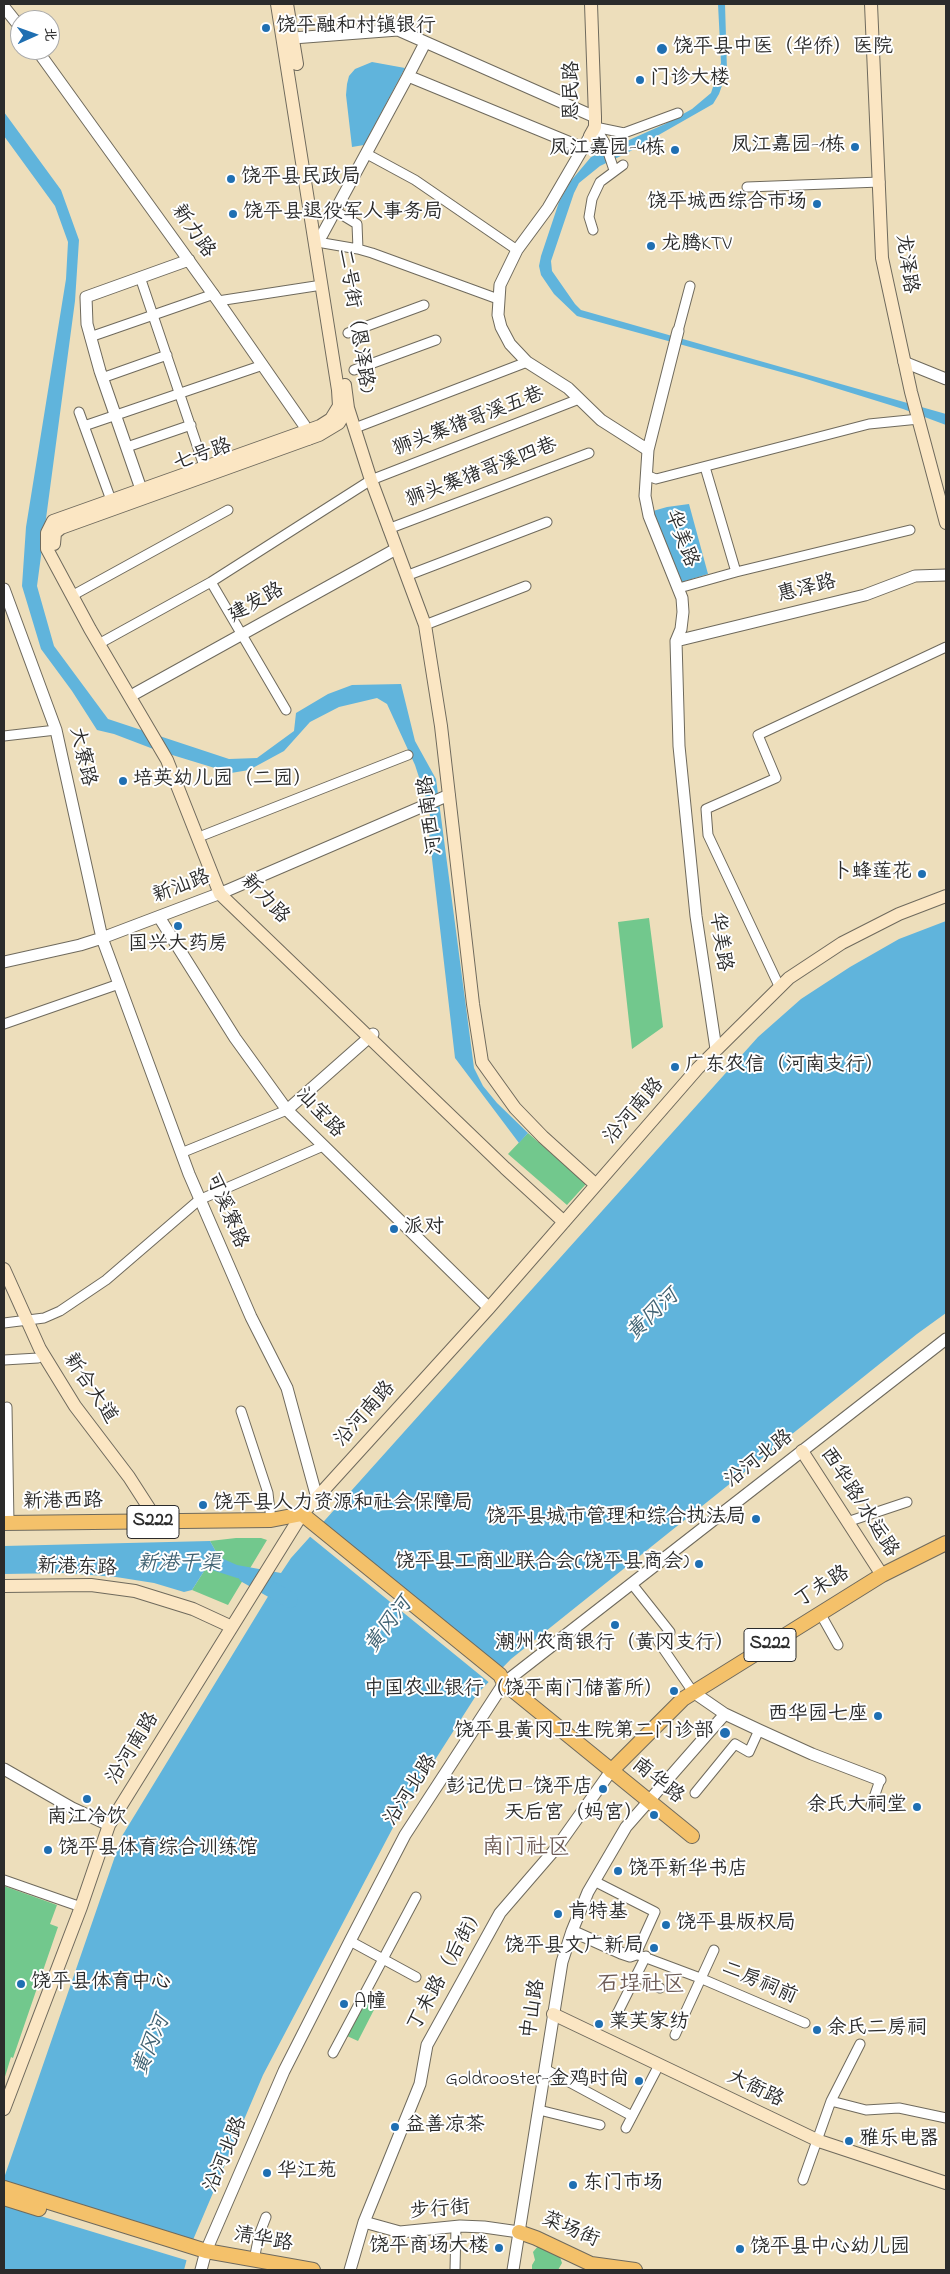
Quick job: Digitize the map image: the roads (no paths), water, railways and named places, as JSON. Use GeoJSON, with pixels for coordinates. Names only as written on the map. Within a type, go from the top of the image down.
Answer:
{"type":"FeatureCollection","features":[{"type":"Feature","properties":{"kind":"main road","name":"二号街（恩泽路)"},"geometry":{"type":"LineString","coordinates":[[277,4],[319,232],[322,285],[338,390],[344,407]]}},
{"type":"Feature","properties":{"kind":"main road","name":"二号街（恩泽路)"},"geometry":{"type":"LineString","coordinates":[[287,4],[344,407]]}},
{"type":"Feature","properties":{"kind":"main road","name":"恩民路"},"geometry":{"type":"LineString","coordinates":[[583,4],[592,123]]}},
{"type":"Feature","properties":{"kind":"main road","name":"恩民路"},"geometry":{"type":"LineString","coordinates":[[591,4],[592,123]]}},
{"type":"Feature","properties":{"kind":"main road","name":"龙泽路"},"geometry":{"type":"LineString","coordinates":[[872,4],[882,258],[908,364],[946,497]]}},
{"type":"Feature","properties":{"kind":"main road","name":"龙泽路"},"geometry":{"type":"LineString","coordinates":[[880,4],[890,258],[919,419],[946,523]]}},
{"type":"Feature","properties":{"kind":"main road","name":"河西南路"},"geometry":{"type":"LineString","coordinates":[[344,407],[356,428],[388,529],[425,625],[438,708],[473,1004],[482,1062],[515,1108],[543,1137],[596,1185]]}},
{"type":"Feature","properties":{"kind":"main road","name":"七号路"},"geometry":{"type":"LineString","coordinates":[[57,524],[111,500],[204,466],[330,430],[340,423],[344,407]]}},
{"type":"Feature","properties":{"kind":"main road","name":"七号路"},"geometry":{"type":"LineString","coordinates":[[57,524],[308,435]]}},
{"type":"Feature","properties":{"kind":"main road","name":"新力路"},"geometry":{"type":"LineString","coordinates":[[57,524],[54,539],[57,561],[136,693],[152,728],[171,762],[204,835],[223,892],[371,1035],[567,1218]]}},
{"type":"Feature","properties":{"kind":"main road"},"geometry":{"type":"LineString","coordinates":[[57,561],[90,629],[152,728]]}},
{"type":"Feature","properties":{"kind":"main road"},"geometry":{"type":"LineString","coordinates":[[171,762],[223,892]]}},
{"type":"Feature","properties":{"kind":"main road","name":"沿河南路"},"geometry":{"type":"LineString","coordinates":[[4,2109],[109,1825],[302,1514],[489,1308],[716,1049],[789,978],[842,943],[899,914],[946,896]]}},
{"type":"Feature","properties":{"kind":"main road","name":"新合大道"},"geometry":{"type":"LineString","coordinates":[[4,1269],[43,1354],[75,1406],[129,1477],[158,1522]]}},
{"type":"Feature","properties":{"kind":"main road","name":"西华路/水运路"},"geometry":{"type":"LineString","coordinates":[[802,1451],[882,1575]]}},
{"type":"Feature","properties":{"kind":"main road","name":"新港西路"},"geometry":{"type":"LineString","coordinates":[[6,1523],[271,1520],[302,1514]]}},
{"type":"Feature","properties":{"kind":"main road","name":"南华路"},"geometry":{"type":"LineString","coordinates":[[302,1514],[310,1531],[496,1681],[504,1683],[692,1836]]}},
{"type":"Feature","properties":{"kind":"main road","name":"丁未路"},"geometry":{"type":"LineString","coordinates":[[611,1771],[683,1699],[693,1692],[882,1575],[946,1543]]}},
{"type":"Feature","properties":{"kind":"main road","name":"新港东路"},"geometry":{"type":"LineString","coordinates":[[4,1586],[91,1585],[135,1591],[193,1609],[232,1627]]}},
{"type":"Feature","properties":{"kind":"main road","name":"大衙路"},"geometry":{"type":"LineString","coordinates":[[553,2014],[819,2141],[946,2183]]}},
{"type":"Feature","properties":{"kind":"main road"},"geometry":{"type":"LineString","coordinates":[[4,2188],[199,2251]]}},
{"type":"Feature","properties":{"kind":"main road"},"geometry":{"type":"LineString","coordinates":[[4,2198],[199,2251]]}},
{"type":"Feature","properties":{"kind":"main road","name":"菜场街"},"geometry":{"type":"LineString","coordinates":[[519,2232],[591,2264],[635,2270]]}},
{"type":"Feature","properties":{"kind":"main road","name":"清华路"},"geometry":{"type":"LineString","coordinates":[[199,2251],[313,2270]]}},
{"type":"Feature","properties":{"kind":"street"},"geometry":{"type":"LineString","coordinates":[[293,38],[398,30],[592,123],[624,133],[678,113]]}},
{"type":"Feature","properties":{"kind":"street"},"geometry":{"type":"LineString","coordinates":[[425,43],[367,154],[319,232],[498,299]]}},
{"type":"Feature","properties":{"kind":"street","name":"新力路"},"geometry":{"type":"LineString","coordinates":[[44,60],[216,298],[263,365],[308,435]]}},
{"type":"Feature","properties":{"kind":"street"},"geometry":{"type":"LineString","coordinates":[[408,76],[582,148]]}},
{"type":"Feature","properties":{"kind":"street"},"geometry":{"type":"LineString","coordinates":[[592,123],[605,143],[614,170]]}},
{"type":"Feature","properties":{"kind":"street"},"geometry":{"type":"LineString","coordinates":[[592,123],[582,148],[548,208],[517,250],[500,284],[498,299],[501,327],[510,344],[527,362],[568,388],[601,420],[648,450]]}},
{"type":"Feature","properties":{"kind":"street"},"geometry":{"type":"LineString","coordinates":[[367,154],[415,180],[517,250]]}},
{"type":"Feature","properties":{"kind":"street"},"geometry":{"type":"LineString","coordinates":[[593,230],[589,217],[592,199],[600,182],[623,165]]}},
{"type":"Feature","properties":{"kind":"street"},"geometry":{"type":"LineString","coordinates":[[747,187],[880,182]]}},
{"type":"Feature","properties":{"kind":"street"},"geometry":{"type":"LineString","coordinates":[[334,210],[357,224],[358,248]]}},
{"type":"Feature","properties":{"kind":"street"},"geometry":{"type":"LineString","coordinates":[[141,489],[102,378],[90,337],[87,324],[86,297],[189,260]]}},
{"type":"Feature","properties":{"kind":"street"},"geometry":{"type":"LineString","coordinates":[[140,277],[204,466]]}},
{"type":"Feature","properties":{"kind":"street"},"geometry":{"type":"LineString","coordinates":[[90,337],[153,315],[216,298],[322,285]]}},
{"type":"Feature","properties":{"kind":"street"},"geometry":{"type":"LineString","coordinates":[[678,331],[690,286]]}},
{"type":"Feature","properties":{"kind":"street"},"geometry":{"type":"LineString","coordinates":[[348,333],[424,305]]}},
{"type":"Feature","properties":{"kind":"street","name":"华美路"},"geometry":{"type":"LineString","coordinates":[[678,331],[648,450],[645,496],[649,516],[682,598],[681,629],[676,641],[680,755],[696,916],[716,1049]]}},
{"type":"Feature","properties":{"kind":"street"},"geometry":{"type":"LineString","coordinates":[[354,370],[436,340]]}},
{"type":"Feature","properties":{"kind":"street"},"geometry":{"type":"LineString","coordinates":[[102,378],[167,355]]}},
{"type":"Feature","properties":{"kind":"street"},"geometry":{"type":"LineString","coordinates":[[356,428],[527,362]]}},
{"type":"Feature","properties":{"kind":"street"},"geometry":{"type":"LineString","coordinates":[[908,364],[946,379]]}},
{"type":"Feature","properties":{"kind":"street"},"geometry":{"type":"LineString","coordinates":[[84,426],[263,365]]}},
{"type":"Feature","properties":{"kind":"street","name":"狮头寨猪哥溪五巷"},"geometry":{"type":"LineString","coordinates":[[104,641],[211,582],[371,480],[579,400]]}},
{"type":"Feature","properties":{"kind":"street"},"geometry":{"type":"LineString","coordinates":[[79,412],[111,500]]}},
{"type":"Feature","properties":{"kind":"street"},"geometry":{"type":"LineString","coordinates":[[646,475],[656,479],[869,424],[919,419]]}},
{"type":"Feature","properties":{"kind":"street"},"geometry":{"type":"LineString","coordinates":[[127,448],[191,425]]}},
{"type":"Feature","properties":{"kind":"street","name":"狮头寨猪哥溪四巷"},"geometry":{"type":"LineString","coordinates":[[388,529],[589,453]]}},
{"type":"Feature","properties":{"kind":"street"},"geometry":{"type":"LineString","coordinates":[[705,466],[736,572]]}},
{"type":"Feature","properties":{"kind":"street"},"geometry":{"type":"LineString","coordinates":[[77,592],[228,510]]}},
{"type":"Feature","properties":{"kind":"street"},"geometry":{"type":"LineString","coordinates":[[406,576],[547,522]]}},
{"type":"Feature","properties":{"kind":"street"},"geometry":{"type":"LineString","coordinates":[[678,588],[910,530]]}},
{"type":"Feature","properties":{"kind":"street","name":"建发路"},"geometry":{"type":"LineString","coordinates":[[136,693],[396,549]]}},
{"type":"Feature","properties":{"kind":"street","name":"惠泽路"},"geometry":{"type":"LineString","coordinates":[[676,641],[865,595],[915,576],[946,575]]}},
{"type":"Feature","properties":{"kind":"street"},"geometry":{"type":"LineString","coordinates":[[211,582],[286,710]]}},
{"type":"Feature","properties":{"kind":"street"},"geometry":{"type":"LineString","coordinates":[[425,625],[526,586]]}},
{"type":"Feature","properties":{"kind":"street","name":"大寮路"},"geometry":{"type":"LineString","coordinates":[[4,589],[56,730],[102,938]]}},
{"type":"Feature","properties":{"kind":"street"},"geometry":{"type":"LineString","coordinates":[[780,988],[708,835],[706,809],[776,778],[758,736],[946,647]]}},
{"type":"Feature","properties":{"kind":"street"},"geometry":{"type":"LineString","coordinates":[[4,736],[56,730]]}},
{"type":"Feature","properties":{"kind":"street"},"geometry":{"type":"LineString","coordinates":[[204,835],[408,755]]}},
{"type":"Feature","properties":{"kind":"street","name":"新汕路"},"geometry":{"type":"LineString","coordinates":[[4,962],[102,938],[159,917],[223,892],[449,795]]}},
{"type":"Feature","properties":{"kind":"street","name":"汕宝路"},"geometry":{"type":"LineString","coordinates":[[159,917],[235,1038],[287,1110],[489,1308]]}},
{"type":"Feature","properties":{"kind":"street","name":"可溪寮路"},"geometry":{"type":"LineString","coordinates":[[102,938],[199,1200],[251,1317],[288,1388],[316,1498]]}},
{"type":"Feature","properties":{"kind":"street"},"geometry":{"type":"LineString","coordinates":[[4,1024],[119,984]]}},
{"type":"Feature","properties":{"kind":"street"},"geometry":{"type":"LineString","coordinates":[[181,1153],[287,1110],[371,1035]]}},
{"type":"Feature","properties":{"kind":"street"},"geometry":{"type":"LineString","coordinates":[[4,1323],[44,1318],[86,1295],[199,1200],[323,1146]]}},
{"type":"Feature","properties":{"kind":"street","name":"沿河北路"},"geometry":{"type":"LineString","coordinates":[[201,2270],[199,2251],[284,2071],[350,1940],[405,1835],[504,1683],[946,1339]]}},
{"type":"Feature","properties":{"kind":"street"},"geometry":{"type":"LineString","coordinates":[[4,1360],[38,1358],[43,1354]]}},
{"type":"Feature","properties":{"kind":"street"},"geometry":{"type":"LineString","coordinates":[[6,1523],[7,1407]]}},
{"type":"Feature","properties":{"kind":"street"},"geometry":{"type":"LineString","coordinates":[[241,1411],[268,1493],[271,1520]]}},
{"type":"Feature","properties":{"kind":"street"},"geometry":{"type":"LineString","coordinates":[[847,1522],[906,1502]]}},
{"type":"Feature","properties":{"kind":"street"},"geometry":{"type":"LineString","coordinates":[[632,1584],[670,1632],[658,1641],[693,1692],[725,1714],[812,1754],[880,1780],[871,1806]]}},
{"type":"Feature","properties":{"kind":"street"},"geometry":{"type":"LineString","coordinates":[[820,1613],[838,1645]]}},
{"type":"Feature","properties":{"kind":"street","name":"中山路"},"geometry":{"type":"LineString","coordinates":[[513,2270],[562,1962],[572,1932],[594,1881],[626,1827],[725,1714]]}},
{"type":"Feature","properties":{"kind":"street"},"geometry":{"type":"LineString","coordinates":[[695,1793],[735,1744],[750,1752],[760,1730]]}},
{"type":"Feature","properties":{"kind":"street"},"geometry":{"type":"LineString","coordinates":[[4,1769],[72,1808],[109,1825]]}},
{"type":"Feature","properties":{"kind":"street","name":"丁未路（后街）"},"geometry":{"type":"LineString","coordinates":[[350,2270],[364,2222],[420,2084],[427,2045],[500,1913],[557,1847],[611,1771]]}},
{"type":"Feature","properties":{"kind":"street"},"geometry":{"type":"LineString","coordinates":[[4,1880],[80,1907]]}},
{"type":"Feature","properties":{"kind":"street"},"geometry":{"type":"LineString","coordinates":[[594,1881],[655,1912],[636,1976],[617,2014]]}},
{"type":"Feature","properties":{"kind":"street"},"geometry":{"type":"LineString","coordinates":[[333,2053],[416,1898]]}},
{"type":"Feature","properties":{"kind":"street"},"geometry":{"type":"LineString","coordinates":[[572,1932],[630,1956],[641,1955]]}},
{"type":"Feature","properties":{"kind":"street"},"geometry":{"type":"LineString","coordinates":[[350,1940],[416,1977]]}},
{"type":"Feature","properties":{"kind":"street"},"geometry":{"type":"LineString","coordinates":[[675,2035],[714,1950]]}},
{"type":"Feature","properties":{"kind":"street","name":"二房祠前"},"geometry":{"type":"LineString","coordinates":[[641,1955],[805,2023]]}},
{"type":"Feature","properties":{"kind":"street"},"geometry":{"type":"LineString","coordinates":[[636,1976],[660,1988]]}},
{"type":"Feature","properties":{"kind":"street"},"geometry":{"type":"LineString","coordinates":[[803,2180],[819,2141],[832,2101],[860,2044]]}},
{"type":"Feature","properties":{"kind":"street"},"geometry":{"type":"LineString","coordinates":[[626,2128],[659,2065]]}},
{"type":"Feature","properties":{"kind":"street"},"geometry":{"type":"LineString","coordinates":[[545,2069],[632,2116]]}},
{"type":"Feature","properties":{"kind":"street"},"geometry":{"type":"LineString","coordinates":[[832,2101],[866,2110],[899,2108],[946,2118]]}},
{"type":"Feature","properties":{"kind":"street"},"geometry":{"type":"LineString","coordinates":[[539,2110],[600,2125]]}},
{"type":"Feature","properties":{"kind":"street"},"geometry":{"type":"LineString","coordinates":[[254,2260],[259,2234],[266,2217]]}},
{"type":"Feature","properties":{"kind":"street","name":"步行街"},"geometry":{"type":"LineString","coordinates":[[364,2222],[400,2232],[456,2227],[484,2227],[519,2232]]}},
{"type":"Feature","properties":{"kind":"street"},"geometry":{"type":"LineString","coordinates":[[455,2270],[456,2227]]}},
{"type":"Feature","properties":{"kind":"water"},"geometry":{"type":"Polygon","coordinates":[[[718,4],[725,4],[727,71],[719,94],[713,104],[627,153],[600,166],[579,183],[551,261],[552,271],[581,310],[946,414],[946,425],[903,409],[803,378],[577,316],[554,294],[541,275],[539,266],[541,256],[559,202],[570,182],[591,157],[665,124],[692,109],[711,93],[721,63],[718,4]]]}},
{"type":"Feature","properties":{"kind":"water"},"geometry":{"type":"Polygon","coordinates":[[[372,62],[405,68],[364,145],[352,147],[346,95],[347,84],[349,76],[355,69],[372,62]]]}},
{"type":"Feature","properties":{"kind":"water"},"geometry":{"type":"Polygon","coordinates":[[[4,112],[61,190],[79,240],[75,301],[37,586],[54,646],[108,719],[229,759],[257,758],[294,731],[296,713],[328,694],[352,685],[401,684],[415,741],[436,779],[474,1068],[483,1086],[497,1103],[528,1133],[519,1143],[455,1058],[429,833],[430,811],[415,765],[387,704],[377,698],[339,707],[310,722],[284,751],[249,770],[231,773],[97,730],[72,691],[41,649],[22,586],[26,527],[66,279],[68,242],[55,206],[4,136],[4,112]]]}},
{"type":"Feature","properties":{"kind":"water"},"geometry":{"type":"Polygon","coordinates":[[[689,504],[708,574],[682,582],[653,511],[689,504]]]}},
{"type":"Feature","properties":{"kind":"water","name":"黄冈河"},"geometry":{"type":"Polygon","coordinates":[[[946,921],[946,1313],[917,1334],[511,1659],[477,1694],[398,1818],[263,2075],[190,2247],[184,2270],[4,2270],[4,2178],[122,1836],[275,1585],[237,1578],[206,1568],[192,1590],[184,1592],[154,1583],[116,1577],[66,1573],[4,1574],[4,1546],[210,1541],[219,1557],[237,1565],[281,1573],[291,1558],[758,1037],[801,999],[850,967],[899,939],[946,921]]]}},
{"type":"Feature","properties":{"kind":"waterway","name":"新港干渠"},"geometry":{"type":"LineString","coordinates":[[246,1575],[290,1600]]}},
{"type":"Feature","properties":{"kind":"place","name":"饶平融和村镇银行"},"geometry":{"type":"Point","coordinates":[266,28]}},
{"type":"Feature","properties":{"kind":"place","name":"饶平县中医（华侨）医院"},"geometry":{"type":"Point","coordinates":[662,49]}},
{"type":"Feature","properties":{"kind":"place","name":"门诊大楼"},"geometry":{"type":"Point","coordinates":[640,80]}},
{"type":"Feature","properties":{"kind":"place","name":"凤江嘉园-1栋"},"geometry":{"type":"Point","coordinates":[855,147]}},
{"type":"Feature","properties":{"kind":"place","name":"凤江嘉园-4栋"},"geometry":{"type":"Point","coordinates":[675,150]}},
{"type":"Feature","properties":{"kind":"place","name":"饶平县民政局"},"geometry":{"type":"Point","coordinates":[231,179]}},
{"type":"Feature","properties":{"kind":"place","name":"饶平城西综合市场"},"geometry":{"type":"Point","coordinates":[817,204]}},
{"type":"Feature","properties":{"kind":"place","name":"饶平县退役军人事务局"},"geometry":{"type":"Point","coordinates":[233,214]}},
{"type":"Feature","properties":{"kind":"place","name":"龙腾KTV"},"geometry":{"type":"Point","coordinates":[651,246]}},
{"type":"Feature","properties":{"kind":"place","name":"培英幼儿园（二园）"},"geometry":{"type":"Point","coordinates":[123,781]}},
{"type":"Feature","properties":{"kind":"place","name":"卜蜂莲花"},"geometry":{"type":"Point","coordinates":[922,874]}},
{"type":"Feature","properties":{"kind":"place","name":"国兴大药房"},"geometry":{"type":"Point","coordinates":[178,926]}},
{"type":"Feature","properties":{"kind":"place","name":"广东农信（河南支行）"},"geometry":{"type":"Point","coordinates":[675,1067]}},
{"type":"Feature","properties":{"kind":"place","name":"派对"},"geometry":{"type":"Point","coordinates":[394,1229]}},
{"type":"Feature","properties":{"kind":"place","name":"饶平县人力资源和社会保障局"},"geometry":{"type":"Point","coordinates":[203,1505]}},
{"type":"Feature","properties":{"kind":"place","name":"饶平县城市管理和综合执法局"},"geometry":{"type":"Point","coordinates":[756,1519]}},
{"type":"Feature","properties":{"kind":"place","name":"饶平县工商业联合会(饶平县商会)"},"geometry":{"type":"Point","coordinates":[699,1564]}},
{"type":"Feature","properties":{"kind":"place","name":"潮州农商银行（黄冈支行）"},"geometry":{"type":"Point","coordinates":[615,1625]}},
{"type":"Feature","properties":{"kind":"place","name":"中国农业银行（饶平南门储蓄所）"},"geometry":{"type":"Point","coordinates":[674,1691]}},
{"type":"Feature","properties":{"kind":"place","name":"西华园七座"},"geometry":{"type":"Point","coordinates":[878,1716]}},
{"type":"Feature","properties":{"kind":"place","name":"饶平县黄冈卫生院第二门诊部"},"geometry":{"type":"Point","coordinates":[725,1733]}},
{"type":"Feature","properties":{"kind":"place","name":"彭记优口-饶平店"},"geometry":{"type":"Point","coordinates":[603,1789]}},
{"type":"Feature","properties":{"kind":"place","name":"南江冷饮"},"geometry":{"type":"Point","coordinates":[87,1799]}},
{"type":"Feature","properties":{"kind":"place","name":"余氏大祠堂"},"geometry":{"type":"Point","coordinates":[917,1807]}},
{"type":"Feature","properties":{"kind":"place","name":"天后宫（妈宫）"},"geometry":{"type":"Point","coordinates":[654,1815]}},
{"type":"Feature","properties":{"kind":"place","name":"饶平县体育综合训练馆"},"geometry":{"type":"Point","coordinates":[48,1850]}},
{"type":"Feature","properties":{"kind":"place","name":"饶平新华书店"},"geometry":{"type":"Point","coordinates":[618,1871]}},
{"type":"Feature","properties":{"kind":"place","name":"肯特基"},"geometry":{"type":"Point","coordinates":[558,1914]}},
{"type":"Feature","properties":{"kind":"place","name":"饶平县版权局"},"geometry":{"type":"Point","coordinates":[666,1925]}},
{"type":"Feature","properties":{"kind":"place","name":"饶平县文广新局"},"geometry":{"type":"Point","coordinates":[654,1948]}},
{"type":"Feature","properties":{"kind":"place","name":"饶平县体育中心"},"geometry":{"type":"Point","coordinates":[21,1984]}},
{"type":"Feature","properties":{"kind":"place","name":"A幢"},"geometry":{"type":"Point","coordinates":[344,2004]}},
{"type":"Feature","properties":{"kind":"place","name":"莱芙家纺"},"geometry":{"type":"Point","coordinates":[599,2024]}},
{"type":"Feature","properties":{"kind":"place","name":"余氏二房祠"},"geometry":{"type":"Point","coordinates":[817,2030]}},
{"type":"Feature","properties":{"kind":"place","name":"Goldrooster-金鸡时尚"},"geometry":{"type":"Point","coordinates":[639,2081]}},
{"type":"Feature","properties":{"kind":"place","name":"益善凉茶"},"geometry":{"type":"Point","coordinates":[395,2127]}},
{"type":"Feature","properties":{"kind":"place","name":"雅乐电器"},"geometry":{"type":"Point","coordinates":[849,2141]}},
{"type":"Feature","properties":{"kind":"place","name":"华江苑"},"geometry":{"type":"Point","coordinates":[267,2173]}},
{"type":"Feature","properties":{"kind":"place","name":"东门市场"},"geometry":{"type":"Point","coordinates":[573,2185]}},
{"type":"Feature","properties":{"kind":"place","name":"饶平商场大楼"},"geometry":{"type":"Point","coordinates":[499,2248]}},
{"type":"Feature","properties":{"kind":"place","name":"饶平县中心幼儿园"},"geometry":{"type":"Point","coordinates":[740,2249]}},
{"type":"Feature","properties":{"kind":"district","name":"南门社区"},"geometry":{"type":"Point","coordinates":[526,1849]}},
{"type":"Feature","properties":{"kind":"district","name":"石埕社区"},"geometry":{"type":"Point","coordinates":[641,1986]}}]}
